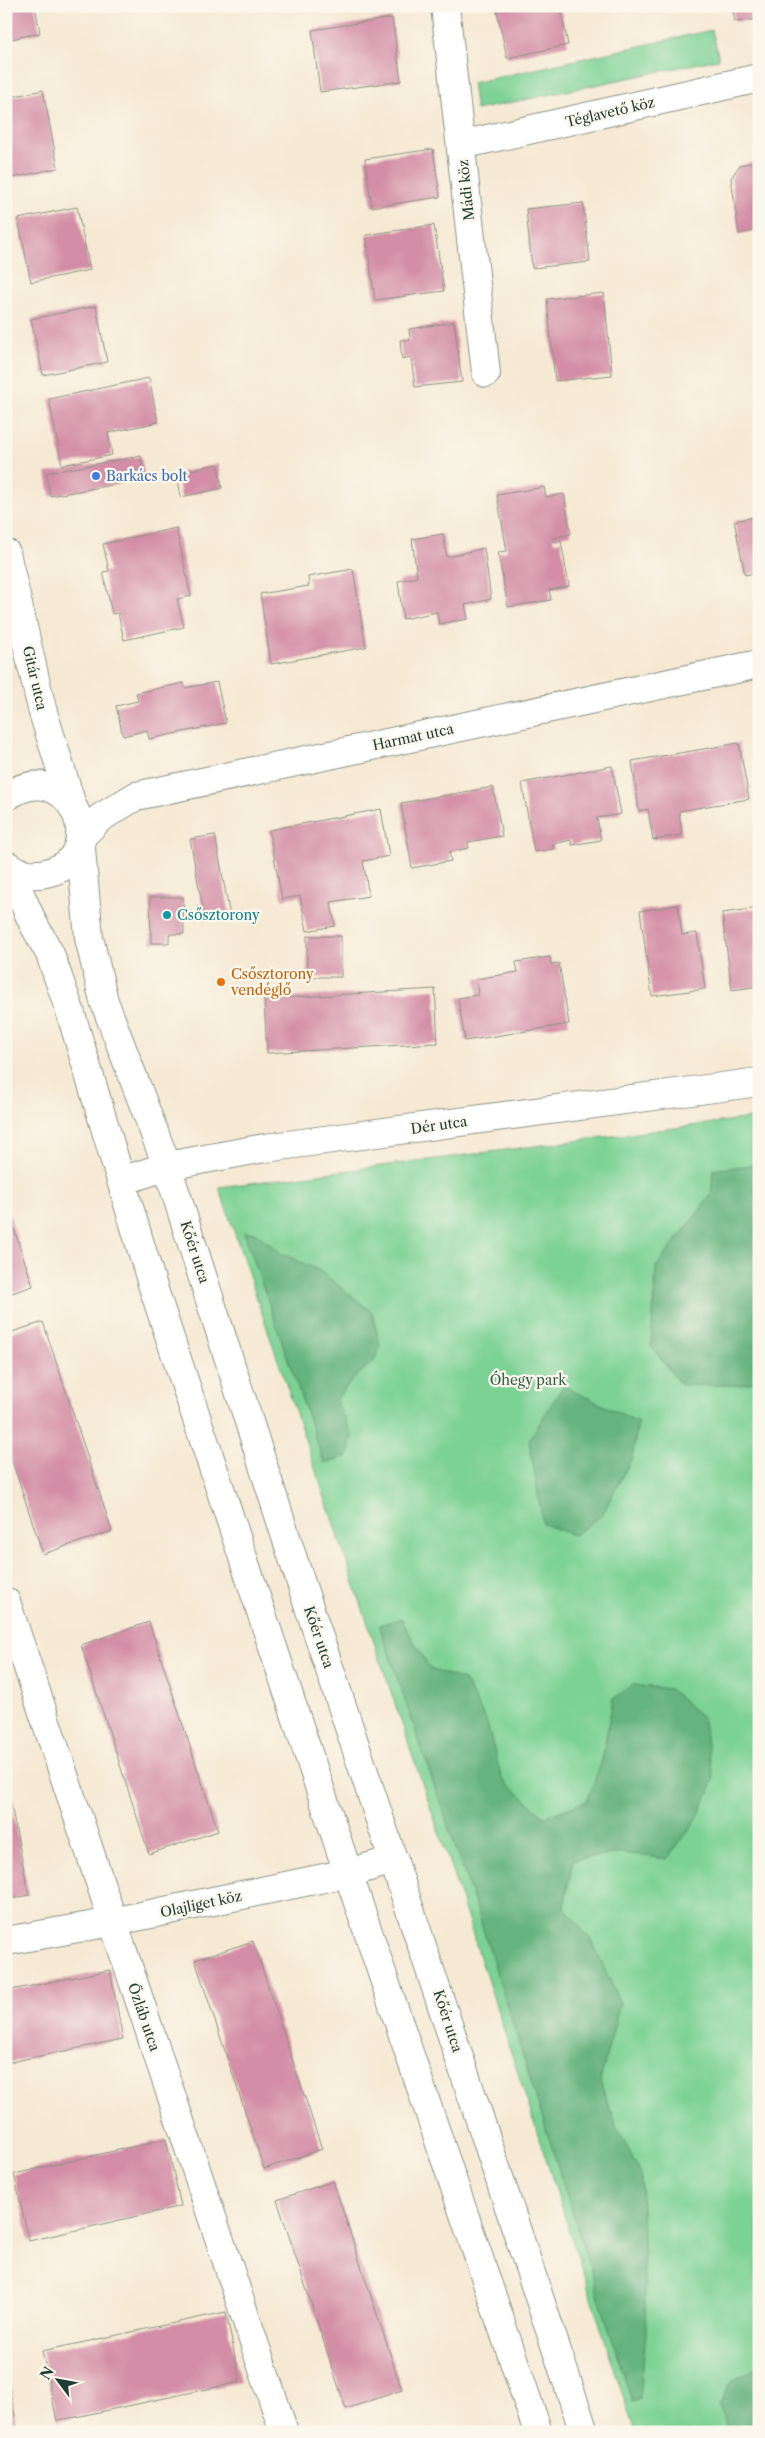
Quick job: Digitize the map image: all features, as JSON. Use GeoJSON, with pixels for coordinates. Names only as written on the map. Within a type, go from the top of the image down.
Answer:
{"type":"FeatureCollection","features":[{"type":"Feature","properties":{"kind":"street","name":"Mádi köz"},"geometry":{"type":"LineString","coordinates":[[445,6],[486,373]]}},
{"type":"Feature","properties":{"kind":"street","name":"Téglavető köz"},"geometry":{"type":"LineString","coordinates":[[461,146],[759,78]]}},
{"type":"Feature","properties":{"kind":"street","name":"Gitár utca"},"geometry":{"type":"LineString","coordinates":[[6,553],[42,709],[71,802]]}},
{"type":"Feature","properties":{"kind":"street","name":"Harmat utca"},"geometry":{"type":"LineString","coordinates":[[6,865],[23,874],[42,875],[60,869],[73,856],[80,838],[100,818],[136,796],[759,664]]}},
{"type":"Feature","properties":{"kind":"street"},"geometry":{"type":"LineString","coordinates":[[6,797],[19,788],[38,785],[56,790],[71,802],[80,819],[80,838]]}},
{"type":"Feature","properties":{"kind":"street","name":"Kőér utca"},"geometry":{"type":"LineString","coordinates":[[80,838],[89,938],[104,1001],[167,1166],[293,1559],[584,2432]]}},
{"type":"Feature","properties":{"kind":"street"},"geometry":{"type":"LineString","coordinates":[[6,865],[33,923],[50,954],[122,1181],[153,1287],[348,1873],[538,2432]]}},
{"type":"Feature","properties":{"kind":"street","name":"Dér utca"},"geometry":{"type":"LineString","coordinates":[[122,1181],[167,1166],[265,1148],[759,1082]]}},
{"type":"Feature","properties":{"kind":"street","name":"Őzláb utca"},"geometry":{"type":"LineString","coordinates":[[6,1602],[284,2432]]}},
{"type":"Feature","properties":{"kind":"street","name":"Olajliget köz"},"geometry":{"type":"LineString","coordinates":[[6,1941],[112,1922],[348,1873],[394,1860]]}},
{"type":"Feature","properties":{"kind":"green space"},"geometry":{"type":"Polygon","coordinates":[[[712,30],[719,59],[476,110],[472,83],[712,30]]]}},
{"type":"Feature","properties":{"kind":"green space","name":"Óhegy park"},"geometry":{"type":"Polygon","coordinates":[[[759,1117],[759,2432],[635,2432],[449,1862],[219,1187],[759,1117]]]}},
{"type":"Feature","properties":{"kind":"green space"},"geometry":{"type":"Polygon","coordinates":[[[759,1164],[759,1381],[739,1385],[681,1385],[651,1346],[656,1267],[711,1195],[713,1170],[759,1164]]]}},
{"type":"Feature","properties":{"kind":"green space"},"geometry":{"type":"Polygon","coordinates":[[[244,1232],[256,1233],[281,1253],[320,1271],[372,1312],[380,1346],[374,1361],[354,1378],[336,1400],[352,1435],[348,1456],[324,1463],[244,1232]]]}},
{"type":"Feature","properties":{"kind":"green space"},"geometry":{"type":"Polygon","coordinates":[[[563,1386],[638,1422],[632,1458],[602,1515],[574,1535],[543,1524],[529,1440],[563,1386]]]}},
{"type":"Feature","properties":{"kind":"green space"},"geometry":{"type":"Polygon","coordinates":[[[401,1619],[430,1669],[464,1680],[486,1720],[502,1779],[545,1817],[587,1801],[602,1760],[613,1699],[632,1685],[670,1689],[702,1717],[714,1780],[696,1821],[667,1859],[623,1853],[573,1860],[564,1907],[592,1941],[620,2003],[600,2081],[616,2126],[641,2174],[646,2332],[640,2399],[632,2402],[477,1910],[379,1625],[401,1619]]]}},
{"type":"Feature","properties":{"kind":"green space"},"geometry":{"type":"Polygon","coordinates":[[[759,2367],[759,2432],[729,2432],[719,2406],[732,2381],[759,2367]]]}},
{"type":"Feature","properties":{"kind":"building"},"geometry":{"type":"Polygon","coordinates":[[[6,6],[35,6],[40,33],[6,40],[6,6]]]}},
{"type":"Feature","properties":{"kind":"building"},"geometry":{"type":"Polygon","coordinates":[[[496,6],[560,6],[568,45],[507,58],[496,6]]]}},
{"type":"Feature","properties":{"kind":"building"},"geometry":{"type":"Polygon","coordinates":[[[732,6],[759,6],[759,19],[735,22],[732,6]]]}},
{"type":"Feature","properties":{"kind":"building"},"geometry":{"type":"Polygon","coordinates":[[[392,18],[401,81],[320,92],[312,30],[392,18]]]}},
{"type":"Feature","properties":{"kind":"building"},"geometry":{"type":"Polygon","coordinates":[[[43,90],[58,168],[7,179],[6,98],[43,90]]]}},
{"type":"Feature","properties":{"kind":"building"},"geometry":{"type":"Polygon","coordinates":[[[433,149],[440,197],[372,207],[365,159],[433,149]]]}},
{"type":"Feature","properties":{"kind":"building"},"geometry":{"type":"Polygon","coordinates":[[[759,161],[759,230],[739,234],[731,178],[740,165],[759,161]]]}},
{"type":"Feature","properties":{"kind":"building"},"geometry":{"type":"Polygon","coordinates":[[[583,203],[590,262],[532,268],[526,209],[583,203]]]}},
{"type":"Feature","properties":{"kind":"building"},"geometry":{"type":"Polygon","coordinates":[[[77,207],[90,270],[31,282],[18,219],[77,207]]]}},
{"type":"Feature","properties":{"kind":"building"},"geometry":{"type":"Polygon","coordinates":[[[434,225],[444,291],[375,300],[366,235],[434,225]]]}},
{"type":"Feature","properties":{"kind":"building"},"geometry":{"type":"Polygon","coordinates":[[[604,293],[612,375],[555,381],[547,299],[604,293]]]}},
{"type":"Feature","properties":{"kind":"building"},"geometry":{"type":"Polygon","coordinates":[[[96,306],[107,362],[43,375],[31,319],[96,306]]]}},
{"type":"Feature","properties":{"kind":"building"},"geometry":{"type":"Polygon","coordinates":[[[454,322],[462,382],[415,387],[411,357],[402,359],[400,340],[410,340],[409,329],[454,322]]]}},
{"type":"Feature","properties":{"kind":"building"},"geometry":{"type":"Polygon","coordinates":[[[149,378],[158,422],[108,433],[112,455],[62,465],[49,399],[149,378]]]}},
{"type":"Feature","properties":{"kind":"building","name":"Barkács bolt"},"geometry":{"type":"Polygon","coordinates":[[[141,456],[145,479],[50,496],[46,473],[141,456]]]}},
{"type":"Feature","properties":{"kind":"building"},"geometry":{"type":"Polygon","coordinates":[[[218,464],[222,488],[181,497],[177,473],[218,464]]]}},
{"type":"Feature","properties":{"kind":"building"},"geometry":{"type":"Polygon","coordinates":[[[544,487],[546,497],[564,494],[571,534],[553,538],[554,542],[561,541],[569,586],[549,590],[551,600],[508,607],[498,552],[507,551],[497,495],[544,487]]]}},
{"type":"Feature","properties":{"kind":"building"},"geometry":{"type":"Polygon","coordinates":[[[759,516],[759,572],[745,575],[734,521],[759,516]]]}},
{"type":"Feature","properties":{"kind":"building"},"geometry":{"type":"Polygon","coordinates":[[[176,528],[191,596],[177,599],[184,627],[124,640],[118,613],[112,614],[103,572],[109,571],[103,544],[176,528]]]}},
{"type":"Feature","properties":{"kind":"building"},"geometry":{"type":"Polygon","coordinates":[[[443,534],[447,557],[484,548],[491,599],[465,605],[468,619],[439,624],[437,612],[403,619],[398,581],[417,577],[412,539],[443,534]]]}},
{"type":"Feature","properties":{"kind":"building"},"geometry":{"type":"Polygon","coordinates":[[[353,569],[366,647],[271,664],[260,594],[309,586],[308,577],[353,569]]]}},
{"type":"Feature","properties":{"kind":"building"},"geometry":{"type":"Polygon","coordinates":[[[217,682],[226,723],[149,739],[147,730],[123,736],[116,706],[138,701],[136,693],[184,683],[185,688],[217,682]]]}},
{"type":"Feature","properties":{"kind":"building"},"geometry":{"type":"Polygon","coordinates":[[[739,743],[749,799],[679,811],[682,835],[653,840],[648,809],[639,811],[632,761],[739,743]]]}},
{"type":"Feature","properties":{"kind":"building"},"geometry":{"type":"Polygon","coordinates":[[[612,766],[621,814],[597,818],[601,840],[572,845],[571,840],[553,844],[554,849],[534,852],[522,783],[612,766]]]}},
{"type":"Feature","properties":{"kind":"building"},"geometry":{"type":"Polygon","coordinates":[[[493,787],[502,836],[468,842],[469,848],[449,852],[451,861],[412,868],[401,803],[493,787]]]}},
{"type":"Feature","properties":{"kind":"building"},"geometry":{"type":"Polygon","coordinates":[[[381,809],[389,856],[363,861],[369,896],[331,902],[335,926],[307,931],[300,896],[282,899],[269,830],[381,809]]]}},
{"type":"Feature","properties":{"kind":"building"},"geometry":{"type":"Polygon","coordinates":[[[215,835],[230,916],[205,920],[190,839],[215,835]]]}},
{"type":"Feature","properties":{"kind":"building","name":"Csősztorony"},"geometry":{"type":"Polygon","coordinates":[[[150,897],[183,897],[184,934],[169,934],[169,943],[151,943],[150,897]]]}},
{"type":"Feature","properties":{"kind":"building"},"geometry":{"type":"Polygon","coordinates":[[[678,905],[682,935],[697,933],[705,989],[652,996],[640,911],[678,905]]]}},
{"type":"Feature","properties":{"kind":"building"},"geometry":{"type":"Polygon","coordinates":[[[759,908],[759,986],[732,990],[722,913],[759,908]]]}},
{"type":"Feature","properties":{"kind":"building"},"geometry":{"type":"Polygon","coordinates":[[[307,936],[341,936],[341,977],[307,977],[307,936]]]}},
{"type":"Feature","properties":{"kind":"building"},"geometry":{"type":"Polygon","coordinates":[[[550,957],[551,964],[559,963],[569,1024],[465,1041],[458,998],[478,995],[476,979],[518,972],[516,962],[550,957]]]}},
{"type":"Feature","properties":{"kind":"building"},"geometry":{"type":"Polygon","coordinates":[[[435,989],[438,1043],[267,1053],[264,999],[435,989]]]}},
{"type":"Feature","properties":{"kind":"building"},"geometry":{"type":"Polygon","coordinates":[[[6,1205],[33,1286],[6,1295],[6,1205]]]}},
{"type":"Feature","properties":{"kind":"building"},"geometry":{"type":"Polygon","coordinates":[[[43,1322],[112,1531],[43,1554],[6,1443],[6,1334],[43,1322]]]}},
{"type":"Feature","properties":{"kind":"building"},"geometry":{"type":"Polygon","coordinates":[[[149,1622],[218,1831],[149,1854],[81,1645],[149,1622]]]}},
{"type":"Feature","properties":{"kind":"building"},"geometry":{"type":"Polygon","coordinates":[[[6,1780],[29,1895],[6,1900],[6,1780]]]}},
{"type":"Feature","properties":{"kind":"building"},"geometry":{"type":"Polygon","coordinates":[[[253,1941],[322,2149],[264,2169],[195,1960],[253,1941]]]}},
{"type":"Feature","properties":{"kind":"building"},"geometry":{"type":"Polygon","coordinates":[[[110,1970],[123,2039],[6,2063],[6,1991],[110,1970]]]}},
{"type":"Feature","properties":{"kind":"building"},"geometry":{"type":"Polygon","coordinates":[[[166,2139],[181,2206],[29,2241],[14,2174],[166,2139]]]}},
{"type":"Feature","properties":{"kind":"building"},"geometry":{"type":"Polygon","coordinates":[[[333,2181],[402,2390],[346,2409],[277,2200],[333,2181]]]}},
{"type":"Feature","properties":{"kind":"building"},"geometry":{"type":"Polygon","coordinates":[[[226,2312],[240,2382],[57,2421],[42,2351],[226,2312]]]}},
{"type":"Feature","properties":{"kind":"building"},"geometry":{"type":"Polygon","coordinates":[[[7,2375],[18,2432],[6,2432],[7,2375]]]}},
{"type":"Feature","properties":{"kind":"place","name":"Barkács bolt"},"geometry":{"type":"Point","coordinates":[96,476]}},
{"type":"Feature","properties":{"kind":"place","name":"Csősztorony"},"geometry":{"type":"Point","coordinates":[167,915]}},
{"type":"Feature","properties":{"kind":"place","name":"Csősztorony vendéglő"},"geometry":{"type":"Point","coordinates":[221,982]}}]}
